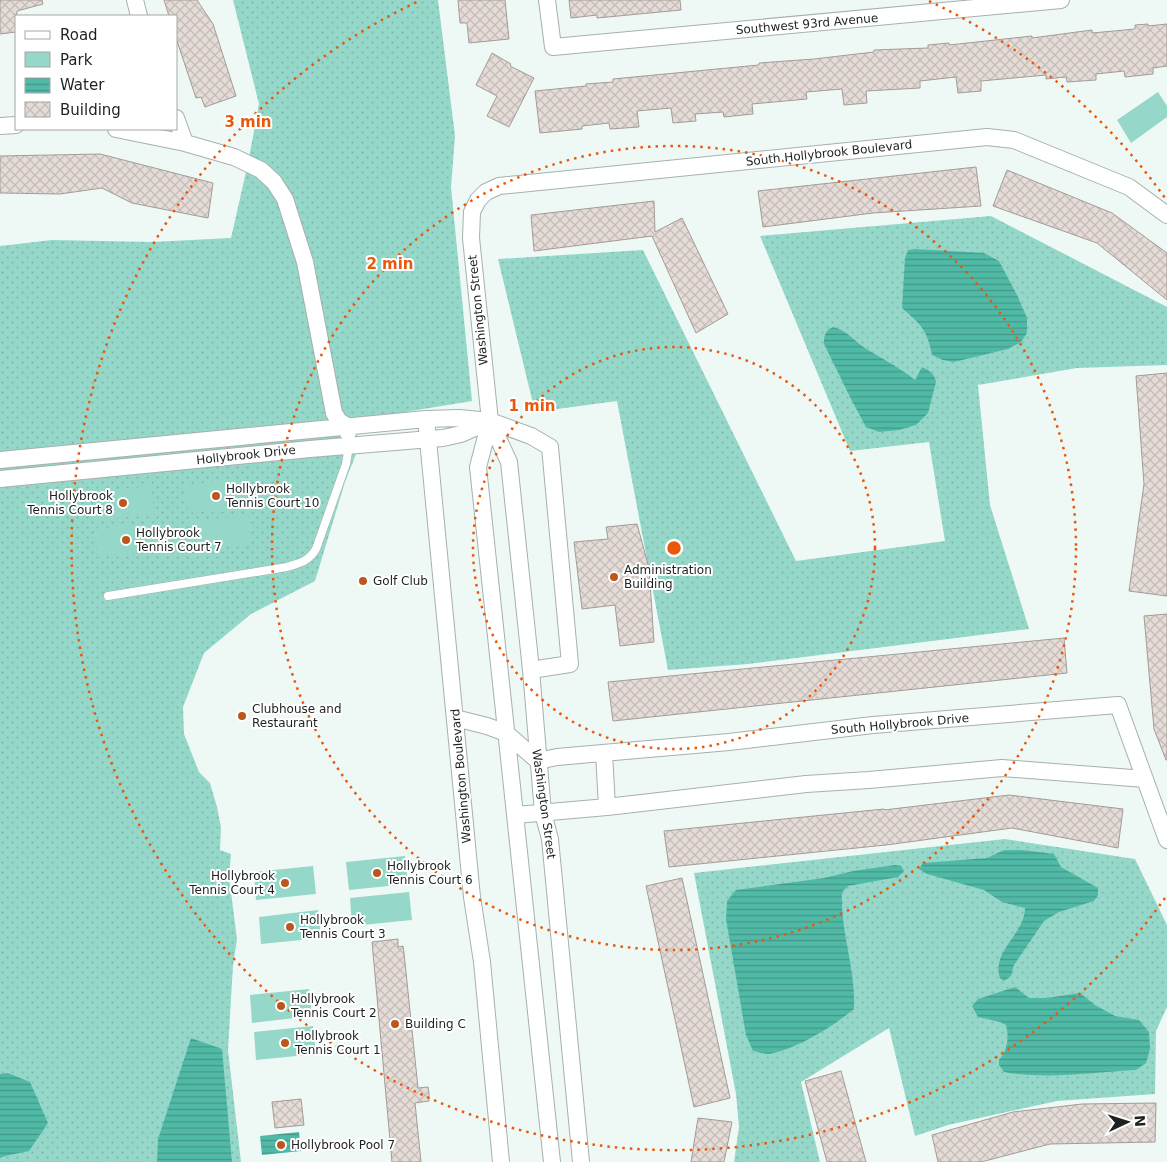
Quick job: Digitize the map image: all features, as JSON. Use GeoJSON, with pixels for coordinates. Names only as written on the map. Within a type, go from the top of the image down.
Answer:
{"type":"FeatureCollection","features":[{"type":"Feature","properties":{"kind":"street"},"geometry":{"type":"LineString","coordinates":[[135,0],[139,15]]}},
{"type":"Feature","properties":{"kind":"street","name":"Southwest 93rd Avenue"},"geometry":{"type":"LineString","coordinates":[[547,0],[553,47],[935,6],[1061,0]]}},
{"type":"Feature","properties":{"kind":"street"},"geometry":{"type":"LineString","coordinates":[[178,124],[185,143]]}},
{"type":"Feature","properties":{"kind":"street"},"geometry":{"type":"LineString","coordinates":[[0,126],[15,126]]}},
{"type":"Feature","properties":{"kind":"street"},"geometry":{"type":"LineString","coordinates":[[121,130],[185,143],[248,163],[261,170],[274,182],[285,199],[305,262],[334,413],[339,421],[347,426],[349,446]]}},
{"type":"Feature","properties":{"kind":"street","name":"South Hollybrook Boulevard"},"geometry":{"type":"LineString","coordinates":[[478,200],[486,192],[499,186],[987,137],[1014,140],[1129,187],[1167,215]]}},
{"type":"Feature","properties":{"kind":"street","name":"Washington Street"},"geometry":{"type":"LineString","coordinates":[[478,200],[472,212],[471,238],[490,421],[509,462],[532,670],[543,813],[550,839],[581,1162]]}},
{"type":"Feature","properties":{"kind":"street","name":"Hollybrook Drive"},"geometry":{"type":"LineString","coordinates":[[0,460],[426,419],[459,418],[490,421],[531,436],[550,447],[570,664],[532,670]]}},
{"type":"Feature","properties":{"kind":"street","name":"Washington Boulevard"},"geometry":{"type":"LineString","coordinates":[[426,419],[474,915],[482,962],[501,1162]]}},
{"type":"Feature","properties":{"kind":"street","name":"Hollybrook Drive"},"geometry":{"type":"LineString","coordinates":[[0,479],[428,439],[461,434],[490,421]]}},
{"type":"Feature","properties":{"kind":"street","name":"Washington Street"},"geometry":{"type":"LineString","coordinates":[[490,421],[478,467],[552,1162]]}},
{"type":"Feature","properties":{"kind":"street","name":"South Hollybrook Drive"},"geometry":{"type":"LineString","coordinates":[[538,762],[556,757],[729,742],[873,725],[1118,706],[1167,840]]}},
{"type":"Feature","properties":{"kind":"street"},"geometry":{"type":"LineString","coordinates":[[455,718],[488,726],[506,734],[538,762]]}},
{"type":"Feature","properties":{"kind":"street"},"geometry":{"type":"LineString","coordinates":[[604,752],[607,806]]}},
{"type":"Feature","properties":{"kind":"street"},"geometry":{"type":"LineString","coordinates":[[516,815],[806,784],[1002,768],[1145,779]]}},
{"type":"Feature","properties":{"kind":"lane"},"geometry":{"type":"LineString","coordinates":[[108,596],[303,563],[311,557],[316,548],[343,472],[349,446]]}},
{"type":"Feature","properties":{"kind":"green space"},"geometry":{"type":"Polygon","coordinates":[[[233,0],[438,0],[455,136],[451,187],[472,401],[363,419],[354,434],[356,454],[345,482],[315,581],[251,614],[204,653],[183,707],[184,734],[199,772],[210,783],[217,807],[221,827],[220,850],[231,854],[229,877],[237,939],[233,965],[228,1050],[241,1162],[0,1162],[0,246],[52,240],[152,242],[231,238],[259,104],[233,0]]]}},
{"type":"Feature","properties":{"kind":"green space"},"geometry":{"type":"Polygon","coordinates":[[[1158,92],[1167,106],[1167,117],[1131,143],[1117,120],[1158,92]]]}},
{"type":"Feature","properties":{"kind":"green space"},"geometry":{"type":"Polygon","coordinates":[[[991,216],[1167,307],[1167,365],[1077,368],[978,385],[990,505],[1029,629],[748,664],[668,670],[617,401],[535,412],[498,259],[643,250],[796,561],[945,541],[929,442],[850,451],[760,236],[991,216]]]}},
{"type":"Feature","properties":{"kind":"green space","name":"Hollybrook Tennis Court 10"},"geometry":{"type":"Polygon","coordinates":[[[244,479],[248,506],[188,513],[185,485],[244,479]]]}},
{"type":"Feature","properties":{"kind":"green space","name":"Hollybrook Tennis Court 8"},"geometry":{"type":"Polygon","coordinates":[[[151,486],[154,514],[94,520],[92,492],[151,486]]]}},
{"type":"Feature","properties":{"kind":"green space"},"geometry":{"type":"Polygon","coordinates":[[[248,515],[251,543],[191,549],[189,521],[248,515]]]}},
{"type":"Feature","properties":{"kind":"green space","name":"Hollybrook Tennis Court 7"},"geometry":{"type":"Polygon","coordinates":[[[154,523],[157,550],[98,557],[95,529],[154,523]]]}},
{"type":"Feature","properties":{"kind":"green space"},"geometry":{"type":"Polygon","coordinates":[[[1005,839],[1135,859],[1167,925],[1167,1007],[1156,1031],[1155,1094],[1057,1101],[948,1125],[915,1136],[889,1028],[801,1082],[820,1162],[734,1162],[739,1127],[736,1094],[694,873],[1005,839]]]}},
{"type":"Feature","properties":{"kind":"green space","name":"Hollybrook Tennis Court 6"},"geometry":{"type":"Polygon","coordinates":[[[405,856],[408,884],[349,890],[346,862],[405,856]]]}},
{"type":"Feature","properties":{"kind":"green space","name":"Hollybrook Tennis Court 4"},"geometry":{"type":"Polygon","coordinates":[[[313,866],[316,894],[256,900],[254,872],[313,866]]]}},
{"type":"Feature","properties":{"kind":"green space"},"geometry":{"type":"Polygon","coordinates":[[[409,892],[412,920],[352,926],[350,898],[409,892]]]}},
{"type":"Feature","properties":{"kind":"green space","name":"Hollybrook Tennis Court 3"},"geometry":{"type":"Polygon","coordinates":[[[318,910],[321,938],[261,944],[259,917],[318,910]]]}},
{"type":"Feature","properties":{"kind":"green space","name":"Hollybrook Tennis Court 2"},"geometry":{"type":"Polygon","coordinates":[[[309,989],[312,1016],[252,1023],[250,995],[309,989]]]}},
{"type":"Feature","properties":{"kind":"green space","name":"Hollybrook Tennis Court 1"},"geometry":{"type":"Polygon","coordinates":[[[313,1026],[316,1054],[256,1060],[254,1032],[313,1026]]]}},
{"type":"Feature","properties":{"kind":"water"},"geometry":{"type":"Polygon","coordinates":[[[908,250],[984,253],[999,261],[1027,318],[1027,333],[1021,342],[1008,349],[954,362],[932,355],[928,339],[922,328],[902,308],[905,258],[908,250]]]}},
{"type":"Feature","properties":{"kind":"water"},"geometry":{"type":"Polygon","coordinates":[[[833,327],[846,333],[865,348],[915,380],[922,367],[933,375],[936,382],[928,413],[916,425],[899,430],[879,432],[866,427],[824,344],[824,338],[828,330],[833,327]]]}},
{"type":"Feature","properties":{"kind":"water"},"geometry":{"type":"Polygon","coordinates":[[[1004,850],[1023,850],[1054,854],[1061,867],[1098,888],[1098,895],[1094,901],[1059,912],[1044,921],[1014,965],[1011,976],[1004,981],[1000,978],[998,968],[1000,959],[1020,926],[1025,908],[1002,902],[984,890],[927,874],[919,869],[923,863],[987,858],[1004,850]]]}},
{"type":"Feature","properties":{"kind":"water"},"geometry":{"type":"Polygon","coordinates":[[[895,865],[901,866],[904,871],[898,877],[848,886],[842,892],[843,921],[853,979],[854,1009],[825,1030],[791,1047],[769,1054],[753,1051],[746,1035],[726,919],[727,901],[736,890],[824,878],[853,871],[895,865]]]}},
{"type":"Feature","properties":{"kind":"water"},"geometry":{"type":"Polygon","coordinates":[[[1015,987],[1029,998],[1047,998],[1080,993],[1095,1005],[1115,1016],[1139,1020],[1149,1032],[1150,1049],[1146,1063],[1136,1070],[1070,1075],[1004,1072],[999,1065],[999,1060],[1007,1043],[1006,1025],[978,1017],[972,1006],[978,999],[1015,987]]]}},
{"type":"Feature","properties":{"kind":"water"},"geometry":{"type":"Polygon","coordinates":[[[191,1038],[222,1049],[232,1162],[157,1162],[158,1139],[191,1038]]]}},
{"type":"Feature","properties":{"kind":"water"},"geometry":{"type":"Polygon","coordinates":[[[8,1073],[30,1082],[48,1123],[29,1151],[0,1158],[0,1074],[8,1073]]]}},
{"type":"Feature","properties":{"kind":"water","name":"Hollybrook Pool 7"},"geometry":{"type":"Polygon","coordinates":[[[299,1132],[301,1151],[262,1155],[260,1136],[299,1132]]]}},
{"type":"Feature","properties":{"kind":"building"},"geometry":{"type":"Polygon","coordinates":[[[0,0],[42,0],[43,4],[17,11],[17,15],[15,15],[15,32],[0,34],[0,0]]]}},
{"type":"Feature","properties":{"kind":"building"},"geometry":{"type":"Polygon","coordinates":[[[164,0],[197,0],[213,24],[236,96],[205,107],[201,97],[196,98],[178,44],[178,15],[169,15],[164,0]]]}},
{"type":"Feature","properties":{"kind":"building"},"geometry":{"type":"Polygon","coordinates":[[[458,0],[505,0],[509,39],[469,43],[467,23],[460,23],[458,0]]]}},
{"type":"Feature","properties":{"kind":"building"},"geometry":{"type":"Polygon","coordinates":[[[569,0],[680,0],[681,10],[597,18],[597,15],[571,18],[569,0]]]}},
{"type":"Feature","properties":{"kind":"building"},"geometry":{"type":"Polygon","coordinates":[[[1148,24],[1148,26],[1167,24],[1167,66],[1153,68],[1153,74],[1125,77],[1124,71],[1096,74],[1096,80],[1067,82],[1066,77],[1046,79],[1046,75],[981,81],[981,91],[958,93],[956,77],[920,81],[920,88],[866,91],[867,103],[844,105],[842,89],[806,92],[807,99],[752,104],[753,114],[724,117],[723,112],[695,114],[696,121],[673,123],[671,108],[637,111],[639,127],[610,129],[609,123],[582,126],[582,129],[540,133],[535,91],[613,82],[613,79],[814,59],[874,52],[874,50],[928,48],[928,45],[949,43],[949,45],[1032,36],[1032,38],[1092,30],[1092,33],[1135,29],[1135,25],[1148,24]]]}},
{"type":"Feature","properties":{"kind":"building"},"geometry":{"type":"Polygon","coordinates":[[[492,53],[511,64],[510,66],[534,78],[509,127],[487,116],[497,96],[476,85],[492,53]]]}},
{"type":"Feature","properties":{"kind":"building"},"geometry":{"type":"Polygon","coordinates":[[[100,154],[213,183],[208,218],[132,203],[102,188],[60,194],[0,193],[0,156],[100,154]]]}},
{"type":"Feature","properties":{"kind":"building"},"geometry":{"type":"Polygon","coordinates":[[[976,167],[981,206],[873,213],[763,227],[758,191],[976,167]]]}},
{"type":"Feature","properties":{"kind":"building"},"geometry":{"type":"Polygon","coordinates":[[[1007,170],[1112,213],[1167,253],[1167,300],[1097,243],[993,206],[1007,170]]]}},
{"type":"Feature","properties":{"kind":"building"},"geometry":{"type":"Polygon","coordinates":[[[654,201],[655,232],[682,218],[728,314],[696,333],[652,236],[534,251],[531,215],[654,201]]]}},
{"type":"Feature","properties":{"kind":"building"},"geometry":{"type":"Polygon","coordinates":[[[1167,373],[1167,596],[1129,591],[1144,484],[1136,376],[1167,373]]]}},
{"type":"Feature","properties":{"kind":"building","name":"Administration Building"},"geometry":{"type":"Polygon","coordinates":[[[637,524],[649,568],[654,642],[620,646],[615,605],[582,609],[574,542],[608,539],[606,527],[637,524]]]}},
{"type":"Feature","properties":{"kind":"building"},"geometry":{"type":"Polygon","coordinates":[[[1167,614],[1166,760],[1154,729],[1144,616],[1167,614]]]}},
{"type":"Feature","properties":{"kind":"building"},"geometry":{"type":"Polygon","coordinates":[[[1064,638],[1067,673],[613,721],[608,682],[1064,638]]]}},
{"type":"Feature","properties":{"kind":"building"},"geometry":{"type":"Polygon","coordinates":[[[1009,795],[1123,809],[1118,848],[1012,828],[886,845],[669,867],[664,831],[884,810],[1009,795]]]}},
{"type":"Feature","properties":{"kind":"building"},"geometry":{"type":"Polygon","coordinates":[[[682,878],[730,1098],[694,1107],[646,886],[682,878]]]}},
{"type":"Feature","properties":{"kind":"building","name":"Building C"},"geometry":{"type":"Polygon","coordinates":[[[398,939],[398,947],[403,946],[404,953],[418,1088],[428,1087],[429,1094],[429,1101],[415,1103],[421,1162],[392,1162],[372,942],[398,939]]]}},
{"type":"Feature","properties":{"kind":"building"},"geometry":{"type":"Polygon","coordinates":[[[841,1071],[866,1162],[827,1162],[805,1081],[841,1071]]]}},
{"type":"Feature","properties":{"kind":"building"},"geometry":{"type":"Polygon","coordinates":[[[301,1099],[304,1125],[275,1128],[272,1102],[301,1099]]]}},
{"type":"Feature","properties":{"kind":"building"},"geometry":{"type":"Polygon","coordinates":[[[1156,1103],[1155,1142],[1050,1144],[981,1162],[938,1162],[932,1135],[1013,1112],[1082,1104],[1156,1103]]]}},
{"type":"Feature","properties":{"kind":"building"},"geometry":{"type":"Polygon","coordinates":[[[698,1118],[732,1122],[724,1162],[691,1162],[698,1118]]]}},
{"type":"Feature","properties":{"kind":"place","name":"Hollybrook Tennis Court 10"},"geometry":{"type":"Point","coordinates":[216,496]}},
{"type":"Feature","properties":{"kind":"place","name":"Hollybrook Tennis Court 8"},"geometry":{"type":"Point","coordinates":[123,503]}},
{"type":"Feature","properties":{"kind":"place","name":"Hollybrook Tennis Court 7"},"geometry":{"type":"Point","coordinates":[126,540]}},
{"type":"Feature","properties":{"kind":"place","name":"Administration Building"},"geometry":{"type":"Point","coordinates":[614,577]}},
{"type":"Feature","properties":{"kind":"place","name":"Golf Club"},"geometry":{"type":"Point","coordinates":[363,581]}},
{"type":"Feature","properties":{"kind":"place","name":"Clubhouse and Restaurant"},"geometry":{"type":"Point","coordinates":[242,716]}},
{"type":"Feature","properties":{"kind":"place","name":"Hollybrook Tennis Court 6"},"geometry":{"type":"Point","coordinates":[377,873]}},
{"type":"Feature","properties":{"kind":"place","name":"Hollybrook Tennis Court 4"},"geometry":{"type":"Point","coordinates":[285,883]}},
{"type":"Feature","properties":{"kind":"place","name":"Hollybrook Tennis Court 3"},"geometry":{"type":"Point","coordinates":[290,927]}},
{"type":"Feature","properties":{"kind":"place","name":"Hollybrook Tennis Court 2"},"geometry":{"type":"Point","coordinates":[281,1006]}},
{"type":"Feature","properties":{"kind":"place","name":"Building C"},"geometry":{"type":"Point","coordinates":[395,1024]}},
{"type":"Feature","properties":{"kind":"place","name":"Hollybrook Tennis Court 1"},"geometry":{"type":"Point","coordinates":[285,1043]}},
{"type":"Feature","properties":{"kind":"place","name":"Hollybrook Pool 7"},"geometry":{"type":"Point","coordinates":[281,1145]}}]}
